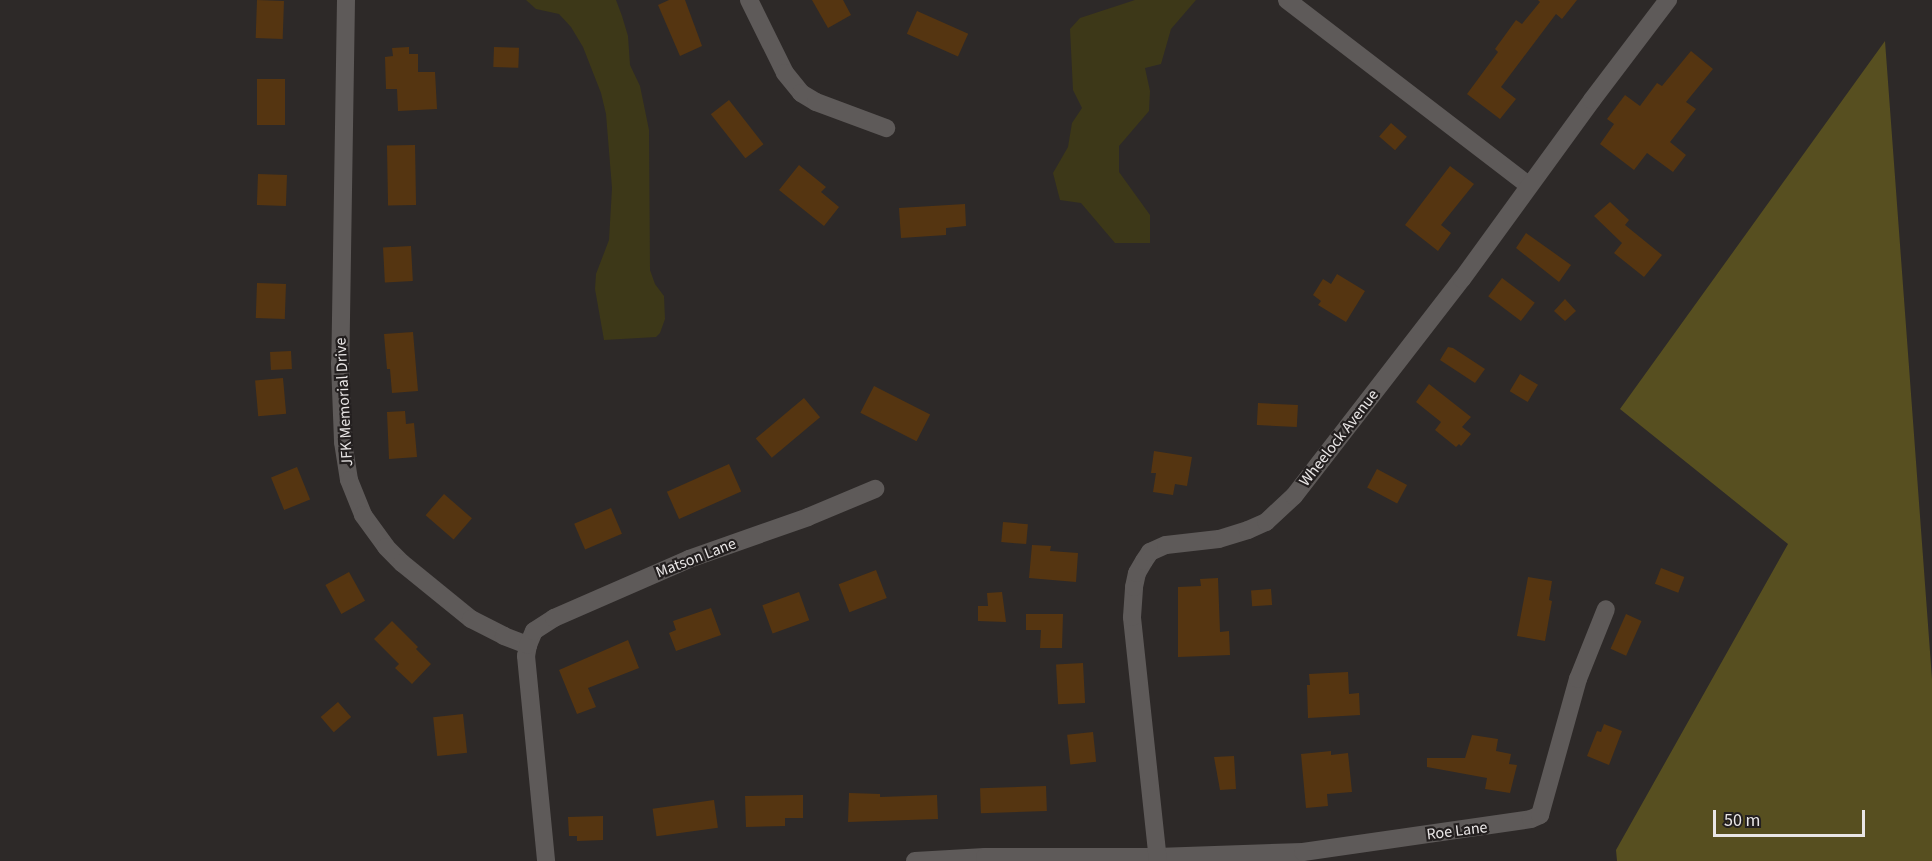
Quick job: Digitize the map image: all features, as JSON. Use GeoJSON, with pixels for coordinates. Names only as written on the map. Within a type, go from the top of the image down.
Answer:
{"type":"FeatureCollection","features":[{"type":"Feature","properties":{"kind":"street","name":"JFK Memorial Drive"},"geometry":{"type":"LineString","coordinates":[[346,0],[340,363],[343,442],[351,488],[363,515],[386,547],[402,563],[471,619],[528,645]]}},
{"type":"Feature","properties":{"kind":"street"},"geometry":{"type":"LineString","coordinates":[[749,0],[785,74],[801,93],[816,102],[886,128]]}},
{"type":"Feature","properties":{"kind":"street"},"geometry":{"type":"LineString","coordinates":[[1287,0],[1529,186]]}},
{"type":"Feature","properties":{"kind":"street","name":"Wheelock Avenue"},"geometry":{"type":"LineString","coordinates":[[1157,859],[1132,616],[1137,573],[1150,552],[1156,548],[1231,536],[1266,522],[1280,510],[1431,320],[1668,0]]}},
{"type":"Feature","properties":{"kind":"street","name":"Matson Lane"},"geometry":{"type":"LineString","coordinates":[[528,645],[534,631],[554,618],[689,559],[808,517],[875,489]]}},
{"type":"Feature","properties":{"kind":"street","name":"Roe Lane"},"geometry":{"type":"LineString","coordinates":[[1157,859],[1303,852],[1519,823],[1540,815],[1578,679],[1606,609]]}},
{"type":"Feature","properties":{"kind":"street"},"geometry":{"type":"LineString","coordinates":[[528,645],[526,656],[546,861]]}},
{"type":"Feature","properties":{"kind":"street"},"geometry":{"type":"LineString","coordinates":[[915,861],[985,857],[1157,859]]}},
{"type":"Feature","properties":{"kind":"shaded area"},"geometry":{"type":"Polygon","coordinates":[[[526,0],[616,0],[628,36],[630,65],[640,86],[649,130],[650,270],[655,284],[664,296],[665,319],[656,337],[604,340],[595,289],[596,274],[609,240],[612,188],[606,114],[601,93],[583,47],[571,27],[559,14],[536,9],[526,0]]]}},
{"type":"Feature","properties":{"kind":"shaded area"},"geometry":{"type":"Polygon","coordinates":[[[1135,0],[1196,0],[1171,29],[1161,64],[1145,68],[1150,91],[1149,111],[1119,146],[1119,172],[1150,215],[1150,243],[1115,243],[1081,203],[1060,200],[1053,173],[1068,147],[1072,123],[1082,108],[1073,90],[1070,29],[1080,18],[1135,0]]]}},
{"type":"Feature","properties":{"kind":"shaded area"},"geometry":{"type":"Polygon","coordinates":[[[1885,41],[1932,679],[1932,861],[1617,861],[1616,850],[1788,544],[1620,409],[1885,41]]]}},
{"type":"Feature","properties":{"kind":"building"},"geometry":{"type":"Polygon","coordinates":[[[257,0],[284,1],[283,39],[256,38],[257,0]]]}},
{"type":"Feature","properties":{"kind":"building"},"geometry":{"type":"Polygon","coordinates":[[[669,0],[685,0],[702,46],[680,56],[658,5],[669,0]]]}},
{"type":"Feature","properties":{"kind":"building"},"geometry":{"type":"Polygon","coordinates":[[[812,0],[843,0],[851,15],[828,28],[812,0]]]}},
{"type":"Feature","properties":{"kind":"building"},"geometry":{"type":"Polygon","coordinates":[[[1538,0],[1577,0],[1562,19],[1556,14],[1501,87],[1516,99],[1500,119],[1467,94],[1498,52],[1495,49],[1516,20],[1522,24],[1540,2],[1538,0]]]}},
{"type":"Feature","properties":{"kind":"building"},"geometry":{"type":"Polygon","coordinates":[[[917,11],[968,34],[958,57],[907,34],[917,11]]]}},
{"type":"Feature","properties":{"kind":"building"},"geometry":{"type":"Polygon","coordinates":[[[409,47],[409,54],[418,54],[418,72],[435,72],[437,109],[398,111],[397,89],[386,89],[385,57],[393,56],[392,48],[409,47]]]}},
{"type":"Feature","properties":{"kind":"building"},"geometry":{"type":"Polygon","coordinates":[[[494,47],[519,48],[518,68],[493,67],[494,47]]]}},
{"type":"Feature","properties":{"kind":"building"},"geometry":{"type":"Polygon","coordinates":[[[1691,51],[1713,69],[1686,102],[1696,109],[1670,142],[1686,155],[1673,172],[1647,153],[1634,170],[1600,144],[1614,124],[1607,119],[1625,95],[1640,106],[1657,83],[1662,86],[1691,51]]]}},
{"type":"Feature","properties":{"kind":"building"},"geometry":{"type":"Polygon","coordinates":[[[257,79],[285,79],[285,125],[257,125],[257,79]]]}},
{"type":"Feature","properties":{"kind":"building"},"geometry":{"type":"Polygon","coordinates":[[[729,100],[763,144],[745,158],[711,114],[729,100]]]}},
{"type":"Feature","properties":{"kind":"building"},"geometry":{"type":"Polygon","coordinates":[[[1391,123],[1407,137],[1395,150],[1379,137],[1391,123]]]}},
{"type":"Feature","properties":{"kind":"building"},"geometry":{"type":"Polygon","coordinates":[[[387,145],[415,145],[416,205],[388,205],[387,145]]]}},
{"type":"Feature","properties":{"kind":"building"},"geometry":{"type":"Polygon","coordinates":[[[799,165],[826,187],[821,192],[839,207],[824,226],[779,190],[799,165]]]}},
{"type":"Feature","properties":{"kind":"building"},"geometry":{"type":"Polygon","coordinates":[[[1450,166],[1474,184],[1441,225],[1451,233],[1438,251],[1405,225],[1450,166]]]}},
{"type":"Feature","properties":{"kind":"building"},"geometry":{"type":"Polygon","coordinates":[[[258,174],[287,175],[286,206],[257,205],[258,174]]]}},
{"type":"Feature","properties":{"kind":"building"},"geometry":{"type":"Polygon","coordinates":[[[1610,202],[1629,220],[1625,225],[1662,255],[1644,277],[1614,253],[1622,243],[1594,216],[1610,202]]]}},
{"type":"Feature","properties":{"kind":"building"},"geometry":{"type":"Polygon","coordinates":[[[965,204],[966,226],[946,228],[946,235],[901,238],[899,208],[965,204]]]}},
{"type":"Feature","properties":{"kind":"building"},"geometry":{"type":"Polygon","coordinates":[[[1526,233],[1571,265],[1559,282],[1516,248],[1526,233]]]}},
{"type":"Feature","properties":{"kind":"building"},"geometry":{"type":"Polygon","coordinates":[[[411,246],[413,281],[385,282],[383,247],[411,246]]]}},
{"type":"Feature","properties":{"kind":"building"},"geometry":{"type":"Polygon","coordinates":[[[1337,274],[1365,291],[1346,322],[1318,305],[1321,301],[1313,295],[1323,279],[1331,284],[1337,274]]]}},
{"type":"Feature","properties":{"kind":"building"},"geometry":{"type":"Polygon","coordinates":[[[1502,278],[1535,303],[1521,321],[1488,296],[1502,278]]]}},
{"type":"Feature","properties":{"kind":"building"},"geometry":{"type":"Polygon","coordinates":[[[257,283],[286,284],[285,319],[256,318],[257,283]]]}},
{"type":"Feature","properties":{"kind":"building"},"geometry":{"type":"Polygon","coordinates":[[[1565,299],[1576,311],[1565,321],[1554,311],[1565,299]]]}},
{"type":"Feature","properties":{"kind":"building"},"geometry":{"type":"Polygon","coordinates":[[[413,332],[418,391],[392,393],[384,334],[413,332]]]}},
{"type":"Feature","properties":{"kind":"building"},"geometry":{"type":"Polygon","coordinates":[[[1448,347],[1485,369],[1475,383],[1440,360],[1448,347]]]}},
{"type":"Feature","properties":{"kind":"building"},"geometry":{"type":"Polygon","coordinates":[[[291,351],[292,369],[271,370],[270,352],[291,351]]]}},
{"type":"Feature","properties":{"kind":"building"},"geometry":{"type":"Polygon","coordinates":[[[1520,374],[1538,385],[1528,402],[1510,391],[1520,374]]]}},
{"type":"Feature","properties":{"kind":"building"},"geometry":{"type":"Polygon","coordinates":[[[283,378],[286,414],[258,416],[255,380],[283,378]]]}},
{"type":"Feature","properties":{"kind":"building"},"geometry":{"type":"Polygon","coordinates":[[[1429,384],[1471,417],[1462,427],[1471,434],[1461,446],[1459,444],[1456,447],[1435,430],[1441,422],[1416,402],[1429,384]]]}},
{"type":"Feature","properties":{"kind":"building"},"geometry":{"type":"Polygon","coordinates":[[[874,386],[930,415],[917,441],[860,413],[874,386]]]}},
{"type":"Feature","properties":{"kind":"building"},"geometry":{"type":"Polygon","coordinates":[[[804,398],[820,417],[772,458],[756,438],[804,398]]]}},
{"type":"Feature","properties":{"kind":"building"},"geometry":{"type":"Polygon","coordinates":[[[1258,403],[1298,405],[1297,427],[1257,425],[1258,403]]]}},
{"type":"Feature","properties":{"kind":"building"},"geometry":{"type":"Polygon","coordinates":[[[405,411],[406,424],[414,423],[417,457],[389,459],[387,412],[405,411]]]}},
{"type":"Feature","properties":{"kind":"building"},"geometry":{"type":"Polygon","coordinates":[[[1154,451],[1192,457],[1187,486],[1175,484],[1173,495],[1153,492],[1156,473],[1151,473],[1154,451]]]}},
{"type":"Feature","properties":{"kind":"building"},"geometry":{"type":"Polygon","coordinates":[[[729,464],[741,491],[679,519],[667,492],[729,464]]]}},
{"type":"Feature","properties":{"kind":"building"},"geometry":{"type":"Polygon","coordinates":[[[297,467],[310,499],[284,510],[271,477],[297,467]]]}},
{"type":"Feature","properties":{"kind":"building"},"geometry":{"type":"Polygon","coordinates":[[[1377,469],[1407,485],[1397,504],[1367,488],[1377,469]]]}},
{"type":"Feature","properties":{"kind":"building"},"geometry":{"type":"Polygon","coordinates":[[[444,494],[472,518],[454,539],[426,515],[444,494]]]}},
{"type":"Feature","properties":{"kind":"building"},"geometry":{"type":"Polygon","coordinates":[[[611,508],[622,534],[585,549],[574,524],[611,508]]]}},
{"type":"Feature","properties":{"kind":"building"},"geometry":{"type":"Polygon","coordinates":[[[1003,522],[1028,524],[1026,544],[1001,542],[1003,522]]]}},
{"type":"Feature","properties":{"kind":"building"},"geometry":{"type":"Polygon","coordinates":[[[1032,545],[1051,546],[1050,551],[1078,553],[1076,582],[1029,578],[1032,545]]]}},
{"type":"Feature","properties":{"kind":"building"},"geometry":{"type":"Polygon","coordinates":[[[1661,568],[1684,577],[1678,593],[1655,584],[1661,568]]]}},
{"type":"Feature","properties":{"kind":"building"},"geometry":{"type":"Polygon","coordinates":[[[876,570],[887,598],[849,612],[839,584],[876,570]]]}},
{"type":"Feature","properties":{"kind":"building"},"geometry":{"type":"Polygon","coordinates":[[[349,572],[365,601],[341,614],[325,585],[349,572]]]}},
{"type":"Feature","properties":{"kind":"building"},"geometry":{"type":"Polygon","coordinates":[[[1528,577],[1552,581],[1549,600],[1552,601],[1545,641],[1517,636],[1528,577]]]}},
{"type":"Feature","properties":{"kind":"building"},"geometry":{"type":"Polygon","coordinates":[[[1218,578],[1220,632],[1229,631],[1230,655],[1178,657],[1178,587],[1201,586],[1200,579],[1218,578]]]}},
{"type":"Feature","properties":{"kind":"building"},"geometry":{"type":"Polygon","coordinates":[[[1271,589],[1272,605],[1252,606],[1251,590],[1271,589]]]}},
{"type":"Feature","properties":{"kind":"building"},"geometry":{"type":"Polygon","coordinates":[[[799,592],[809,620],[773,634],[762,605],[799,592]]]}},
{"type":"Feature","properties":{"kind":"building"},"geometry":{"type":"Polygon","coordinates":[[[1002,592],[1006,622],[978,621],[978,606],[988,606],[987,593],[1002,592]]]}},
{"type":"Feature","properties":{"kind":"building"},"geometry":{"type":"Polygon","coordinates":[[[711,608],[721,635],[676,651],[669,633],[676,630],[673,621],[711,608]]]}},
{"type":"Feature","properties":{"kind":"building"},"geometry":{"type":"Polygon","coordinates":[[[1026,614],[1063,614],[1062,648],[1040,648],[1041,630],[1026,630],[1026,614]]]}},
{"type":"Feature","properties":{"kind":"building"},"geometry":{"type":"Polygon","coordinates":[[[1626,614],[1642,621],[1626,656],[1611,649],[1626,614]]]}},
{"type":"Feature","properties":{"kind":"building"},"geometry":{"type":"Polygon","coordinates":[[[392,621],[431,664],[412,684],[395,668],[399,664],[374,639],[392,621]]]}},
{"type":"Feature","properties":{"kind":"building"},"geometry":{"type":"Polygon","coordinates":[[[628,640],[639,668],[588,688],[596,707],[577,714],[559,670],[628,640]]]}},
{"type":"Feature","properties":{"kind":"building"},"geometry":{"type":"Polygon","coordinates":[[[1083,663],[1085,703],[1058,704],[1056,664],[1083,663]]]}},
{"type":"Feature","properties":{"kind":"building"},"geometry":{"type":"Polygon","coordinates":[[[1348,672],[1349,694],[1359,693],[1360,715],[1308,718],[1309,674],[1348,672]]]}},
{"type":"Feature","properties":{"kind":"building"},"geometry":{"type":"Polygon","coordinates":[[[338,702],[351,717],[334,732],[321,717],[338,702]]]}},
{"type":"Feature","properties":{"kind":"building"},"geometry":{"type":"Polygon","coordinates":[[[463,714],[467,753],[437,756],[433,717],[463,714]]]}},
{"type":"Feature","properties":{"kind":"building"},"geometry":{"type":"Polygon","coordinates":[[[1604,724],[1622,731],[1609,765],[1587,756],[1597,731],[1601,732],[1604,724]]]}},
{"type":"Feature","properties":{"kind":"building"},"geometry":{"type":"Polygon","coordinates":[[[1093,732],[1096,762],[1070,765],[1067,735],[1093,732]]]}},
{"type":"Feature","properties":{"kind":"building"},"geometry":{"type":"Polygon","coordinates":[[[1472,735],[1498,739],[1496,751],[1511,754],[1509,764],[1517,765],[1510,793],[1485,789],[1487,778],[1427,767],[1427,758],[1465,758],[1472,735]]]}},
{"type":"Feature","properties":{"kind":"building"},"geometry":{"type":"Polygon","coordinates":[[[1331,751],[1331,755],[1348,753],[1352,792],[1327,794],[1328,806],[1306,808],[1301,754],[1331,751]]]}},
{"type":"Feature","properties":{"kind":"building"},"geometry":{"type":"Polygon","coordinates":[[[1234,756],[1236,789],[1220,790],[1214,757],[1234,756]]]}},
{"type":"Feature","properties":{"kind":"building"},"geometry":{"type":"Polygon","coordinates":[[[1046,786],[1047,811],[981,813],[980,788],[1046,786]]]}},
{"type":"Feature","properties":{"kind":"building"},"geometry":{"type":"Polygon","coordinates":[[[849,793],[880,794],[880,797],[937,795],[938,819],[848,822],[849,793]]]}},
{"type":"Feature","properties":{"kind":"building"},"geometry":{"type":"Polygon","coordinates":[[[803,795],[803,818],[785,818],[785,826],[746,827],[745,796],[803,795]]]}},
{"type":"Feature","properties":{"kind":"building"},"geometry":{"type":"Polygon","coordinates":[[[714,800],[718,828],[657,836],[653,809],[714,800]]]}},
{"type":"Feature","properties":{"kind":"building"},"geometry":{"type":"Polygon","coordinates":[[[603,816],[603,840],[577,841],[577,836],[569,836],[568,817],[603,816]]]}}]}
